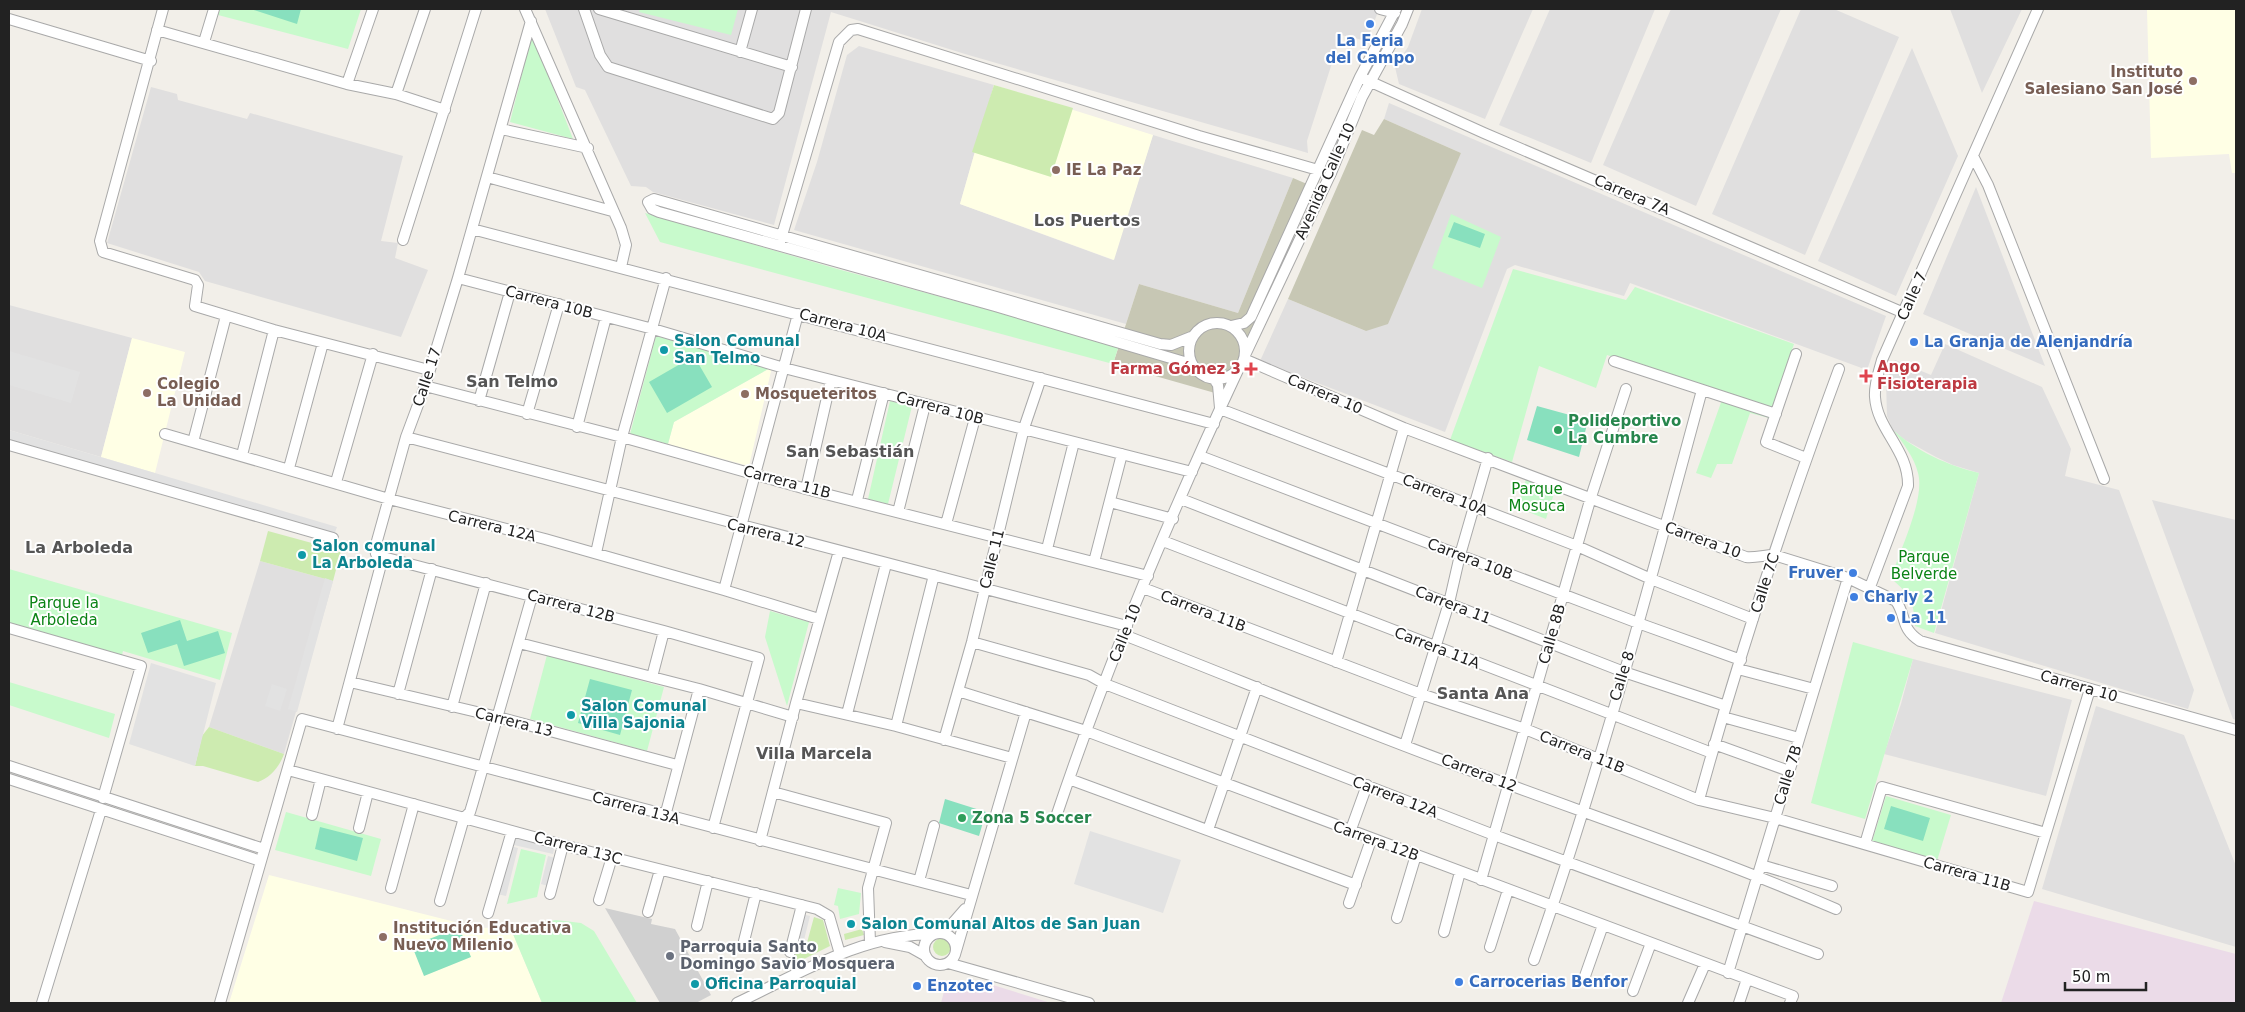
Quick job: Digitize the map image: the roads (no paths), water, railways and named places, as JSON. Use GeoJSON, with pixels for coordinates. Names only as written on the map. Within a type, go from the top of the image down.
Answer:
{"type":"FeatureCollection","features":[{"type":"Feature","properties":{"kind":"street"},"geometry":{"type":"LineString","coordinates":[[164,9],[100,241],[100,247],[103,252],[195,280],[198,285],[195,306],[274,330],[429,370]]}},
{"type":"Feature","properties":{"kind":"street"},"geometry":{"type":"LineString","coordinates":[[204,42],[214,9]]}},
{"type":"Feature","properties":{"kind":"street"},"geometry":{"type":"LineString","coordinates":[[347,84],[373,9]]}},
{"type":"Feature","properties":{"kind":"street"},"geometry":{"type":"LineString","coordinates":[[396,94],[425,9]]}},
{"type":"Feature","properties":{"kind":"street"},"geometry":{"type":"LineString","coordinates":[[403,240],[476,9]]}},
{"type":"Feature","properties":{"kind":"street"},"geometry":{"type":"LineString","coordinates":[[526,9],[530,22],[588,148],[612,211],[622,228],[626,245],[620,267]]}},
{"type":"Feature","properties":{"kind":"street"},"geometry":{"type":"LineString","coordinates":[[584,9],[603,62],[608,67],[772,119],[779,113],[806,9]]}},
{"type":"Feature","properties":{"kind":"street"},"geometry":{"type":"LineString","coordinates":[[599,9],[620,12],[740,52],[792,67]]}},
{"type":"Feature","properties":{"kind":"street"},"geometry":{"type":"LineString","coordinates":[[740,52],[752,9]]}},
{"type":"Feature","properties":{"kind":"street"},"geometry":{"type":"LineString","coordinates":[[1380,9],[1395,11]]}},
{"type":"Feature","properties":{"kind":"street","name":"Avenida Calle 10"},"geometry":{"type":"LineString","coordinates":[[1200,456],[1242,361],[1331,173],[1364,80],[1402,24],[1408,9]]}},
{"type":"Feature","properties":{"kind":"street","name":"Calle 7"},"geometry":{"type":"LineString","coordinates":[[1870,587],[1908,486],[1908,475],[1903,456],[1882,420],[1875,399],[1876,381],[1882,360],[2038,9]]}},
{"type":"Feature","properties":{"kind":"street","name":"Avenida Calle 10"},"geometry":{"type":"LineString","coordinates":[[1231,326],[1244,323],[1251,317],[1318,170],[1364,80],[1395,11]]}},
{"type":"Feature","properties":{"kind":"street"},"geometry":{"type":"LineString","coordinates":[[9,19],[150,61]]}},
{"type":"Feature","properties":{"kind":"street","name":"Calle 17"},"geometry":{"type":"LineString","coordinates":[[337,729],[383,557],[376,554],[375,548],[388,499],[406,437],[425,386],[458,278],[530,22]]}},
{"type":"Feature","properties":{"kind":"street"},"geometry":{"type":"LineString","coordinates":[[778,246],[839,42],[851,30],[858,29],[1153,121],[1318,170]]}},
{"type":"Feature","properties":{"kind":"street"},"geometry":{"type":"LineString","coordinates":[[157,30],[347,84],[396,94],[445,110]]}},
{"type":"Feature","properties":{"kind":"street","name":"Carrera 7A"},"geometry":{"type":"LineString","coordinates":[[1364,80],[1904,313]]}},
{"type":"Feature","properties":{"kind":"street"},"geometry":{"type":"LineString","coordinates":[[501,129],[588,148]]}},
{"type":"Feature","properties":{"kind":"street"},"geometry":{"type":"LineString","coordinates":[[1973,156],[1988,186],[2104,478]]}},
{"type":"Feature","properties":{"kind":"street"},"geometry":{"type":"LineString","coordinates":[[487,177],[612,211]]}},
{"type":"Feature","properties":{"kind":"street"},"geometry":{"type":"LineString","coordinates":[[1191,337],[1188,355],[1191,364],[1197,371],[1214,379],[1232,375],[1242,361],[1242,338],[1231,326],[1213,322],[1204,325],[1191,337],[1171,345],[1107,333],[778,246],[659,212],[652,209],[648,202],[654,199],[661,200],[782,235],[1107,333],[1191,364]]}},
{"type":"Feature","properties":{"kind":"street","name":"Carrera 10A"},"geometry":{"type":"LineString","coordinates":[[472,229],[666,278],[1214,424]]}},
{"type":"Feature","properties":{"kind":"street","name":"Carrera 10B"},"geometry":{"type":"LineString","coordinates":[[458,278],[606,316],[784,368],[1192,472]]}},
{"type":"Feature","properties":{"kind":"street"},"geometry":{"type":"LineString","coordinates":[[596,553],[622,437],[666,278]]}},
{"type":"Feature","properties":{"kind":"street"},"geometry":{"type":"LineString","coordinates":[[479,401],[510,292]]}},
{"type":"Feature","properties":{"kind":"street"},"geometry":{"type":"LineString","coordinates":[[527,414],[559,304]]}},
{"type":"Feature","properties":{"kind":"street"},"geometry":{"type":"LineString","coordinates":[[724,590],[798,314]]}},
{"type":"Feature","properties":{"kind":"street"},"geometry":{"type":"LineString","coordinates":[[193,442],[226,316]]}},
{"type":"Feature","properties":{"kind":"street"},"geometry":{"type":"LineString","coordinates":[[577,427],[606,316]]}},
{"type":"Feature","properties":{"kind":"street"},"geometry":{"type":"LineString","coordinates":[[242,455],[274,330]]}},
{"type":"Feature","properties":{"kind":"street"},"geometry":{"type":"LineString","coordinates":[[289,468],[323,343]]}},
{"type":"Feature","properties":{"kind":"street"},"geometry":{"type":"LineString","coordinates":[[336,482],[373,354]]}},
{"type":"Feature","properties":{"kind":"street"},"geometry":{"type":"LineString","coordinates":[[1796,354],[1766,442],[1806,458]]}},
{"type":"Feature","properties":{"kind":"street","name":"Carrera 10"},"geometry":{"type":"LineString","coordinates":[[1242,361],[1404,428],[1488,458],[1746,557],[1756,558],[1763,555],[1774,555],[1848,578],[1870,587],[1896,601],[1905,627],[1910,635],[1920,641],[2236,730]]}},
{"type":"Feature","properties":{"kind":"street"},"geometry":{"type":"LineString","coordinates":[[1614,361],[1776,414]]}},
{"type":"Feature","properties":{"kind":"street","name":"Calle 7C"},"geometry":{"type":"LineString","coordinates":[[1699,800],[1753,619],[1806,458],[1839,369]]}},
{"type":"Feature","properties":{"kind":"street","name":"Calle 11"},"geometry":{"type":"LineString","coordinates":[[944,740],[972,642],[1024,428],[1041,378]]}},
{"type":"Feature","properties":{"kind":"street","name":"Avenida Calle 10"},"geometry":{"type":"LineString","coordinates":[[1214,379],[1218,385],[1220,409]]}},
{"type":"Feature","properties":{"kind":"street"},"geometry":{"type":"LineString","coordinates":[[806,489],[831,380]]}},
{"type":"Feature","properties":{"kind":"street","name":"Carrera 11B"},"geometry":{"type":"LineString","coordinates":[[425,386],[577,427],[622,437],[806,489],[857,500],[1148,576]]}},
{"type":"Feature","properties":{"kind":"street","name":"Calle 8B"},"geometry":{"type":"LineString","coordinates":[[1481,880],[1591,498],[1626,389]]}},
{"type":"Feature","properties":{"kind":"street","name":"Calle 8"},"geometry":{"type":"LineString","coordinates":[[1534,960],[1553,907],[1624,672],[1702,390]]}},
{"type":"Feature","properties":{"kind":"street"},"geometry":{"type":"LineString","coordinates":[[857,500],[884,393]]}},
{"type":"Feature","properties":{"kind":"street"},"geometry":{"type":"LineString","coordinates":[[898,512],[925,405]]}},
{"type":"Feature","properties":{"kind":"street","name":"Carrera 10A"},"geometry":{"type":"LineString","coordinates":[[1220,409],[1578,546],[1651,579],[1753,619]]}},
{"type":"Feature","properties":{"kind":"street"},"geometry":{"type":"LineString","coordinates":[[946,524],[975,418]]}},
{"type":"Feature","properties":{"kind":"street"},"geometry":{"type":"LineString","coordinates":[[1336,662],[1404,428]]}},
{"type":"Feature","properties":{"kind":"street","name":"Carrera 12A"},"geometry":{"type":"LineString","coordinates":[[165,434],[289,468],[388,499],[596,553],[819,619]]}},
{"type":"Feature","properties":{"kind":"street","name":"Carrera 12"},"geometry":{"type":"LineString","coordinates":[[406,437],[609,492],[984,588],[1125,631],[1257,687],[1405,745],[1758,876],[1836,909]]}},
{"type":"Feature","properties":{"kind":"street"},"geometry":{"type":"LineString","coordinates":[[1047,549],[1074,442]]}},
{"type":"Feature","properties":{"kind":"street"},"geometry":{"type":"LineString","coordinates":[[9,445],[333,538]]}},
{"type":"Feature","properties":{"kind":"street"},"geometry":{"type":"LineString","coordinates":[[1094,562],[1122,454]]}},
{"type":"Feature","properties":{"kind":"street","name":"Carrera 10B"},"geometry":{"type":"LineString","coordinates":[[1200,456],[1564,594],[1740,664],[1814,689]]}},
{"type":"Feature","properties":{"kind":"street","name":"Calle 10"},"geometry":{"type":"LineString","coordinates":[[1057,814],[1086,731],[1125,631],[1200,456]]}},
{"type":"Feature","properties":{"kind":"street"},"geometry":{"type":"LineString","coordinates":[[1405,745],[1449,603],[1460,555],[1488,458]]}},
{"type":"Feature","properties":{"kind":"street","name":"Carrera 11"},"geometry":{"type":"LineString","coordinates":[[1182,499],[1624,672],[1726,706]]}},
{"type":"Feature","properties":{"kind":"street"},"geometry":{"type":"LineString","coordinates":[[1110,502],[1173,519]]}},
{"type":"Feature","properties":{"kind":"street","name":"Carrera 11A"},"geometry":{"type":"LineString","coordinates":[[1163,541],[1610,716],[1789,771]]}},
{"type":"Feature","properties":{"kind":"street"},"geometry":{"type":"LineString","coordinates":[[760,841],[796,703],[839,551]]}},
{"type":"Feature","properties":{"kind":"street","name":"Carrera 12B"},"geometry":{"type":"LineString","coordinates":[[383,557],[486,583],[759,658],[747,703]]}},
{"type":"Feature","properties":{"kind":"street"},"geometry":{"type":"LineString","coordinates":[[847,714],[886,564]]}},
{"type":"Feature","properties":{"kind":"street"},"geometry":{"type":"LineString","coordinates":[[398,694],[432,569]]}},
{"type":"Feature","properties":{"kind":"street"},"geometry":{"type":"LineString","coordinates":[[896,726],[934,575]]}},
{"type":"Feature","properties":{"kind":"street","name":"Calle 7B"},"geometry":{"type":"LineString","coordinates":[[1728,972],[1848,578]]}},
{"type":"Feature","properties":{"kind":"street"},"geometry":{"type":"LineString","coordinates":[[452,708],[486,583]]}},
{"type":"Feature","properties":{"kind":"street","name":"Carrera 11B"},"geometry":{"type":"LineString","coordinates":[[1144,588],[1421,694],[1525,729],[1699,800],[1775,818],[2028,892],[2046,834]]}},
{"type":"Feature","properties":{"kind":"street"},"geometry":{"type":"LineString","coordinates":[[440,901],[464,818],[470,812],[532,596]]}},
{"type":"Feature","properties":{"kind":"street"},"geometry":{"type":"LineString","coordinates":[[9,628],[141,666],[103,798]]}},
{"type":"Feature","properties":{"kind":"street"},"geometry":{"type":"LineString","coordinates":[[652,677],[664,631]]}},
{"type":"Feature","properties":{"kind":"street","name":"Carrera 12A"},"geometry":{"type":"LineString","coordinates":[[972,642],[1089,675],[1105,684],[1494,835],[1818,954]]}},
{"type":"Feature","properties":{"kind":"street"},"geometry":{"type":"LineString","coordinates":[[519,643],[698,689],[793,717]]}},
{"type":"Feature","properties":{"kind":"street","name":"Carrera 13"},"geometry":{"type":"LineString","coordinates":[[350,682],[452,708],[498,717],[677,765]]}},
{"type":"Feature","properties":{"kind":"street"},"geometry":{"type":"LineString","coordinates":[[1208,830],[1257,687]]}},
{"type":"Feature","properties":{"kind":"street"},"geometry":{"type":"LineString","coordinates":[[665,816],[698,689]]}},
{"type":"Feature","properties":{"kind":"street"},"geometry":{"type":"LineString","coordinates":[[1865,844],[1882,786],[2046,834],[2090,689]]}},
{"type":"Feature","properties":{"kind":"street","name":"Carrera 12B"},"geometry":{"type":"LineString","coordinates":[[958,691],[1086,731],[1371,840],[1416,855],[1747,979],[1791,1000]]}},
{"type":"Feature","properties":{"kind":"street"},"geometry":{"type":"LineString","coordinates":[[713,828],[747,703]]}},
{"type":"Feature","properties":{"kind":"street"},"geometry":{"type":"LineString","coordinates":[[796,703],[896,726],[1012,758]]}},
{"type":"Feature","properties":{"kind":"street"},"geometry":{"type":"LineString","coordinates":[[953,959],[1026,712]]}},
{"type":"Feature","properties":{"kind":"street"},"geometry":{"type":"LineString","coordinates":[[1723,717],[1799,738]]}},
{"type":"Feature","properties":{"kind":"street","name":"Carrera 13A"},"geometry":{"type":"LineString","coordinates":[[288,770],[302,718],[483,768],[919,881],[970,900]]}},
{"type":"Feature","properties":{"kind":"street"},"geometry":{"type":"LineString","coordinates":[[9,766],[264,849]]}},
{"type":"Feature","properties":{"kind":"street"},"geometry":{"type":"LineString","coordinates":[[220,1003],[288,770]]}},
{"type":"Feature","properties":{"kind":"street","name":"Carrera 13C"},"geometry":{"type":"LineString","coordinates":[[288,770],[563,845],[824,912],[829,916],[840,954]]}},
{"type":"Feature","properties":{"kind":"street"},"geometry":{"type":"LineString","coordinates":[[9,779],[261,861]]}},
{"type":"Feature","properties":{"kind":"street"},"geometry":{"type":"LineString","coordinates":[[312,815],[321,779]]}},
{"type":"Feature","properties":{"kind":"street"},"geometry":{"type":"LineString","coordinates":[[1069,779],[1356,885]]}},
{"type":"Feature","properties":{"kind":"street"},"geometry":{"type":"LineString","coordinates":[[1350,832],[1367,786]]}},
{"type":"Feature","properties":{"kind":"street"},"geometry":{"type":"LineString","coordinates":[[359,828],[368,792]]}},
{"type":"Feature","properties":{"kind":"street"},"geometry":{"type":"LineString","coordinates":[[774,792],[886,823],[868,888],[868,911],[873,941]]}},
{"type":"Feature","properties":{"kind":"street"},"geometry":{"type":"LineString","coordinates":[[391,888],[414,804]]}},
{"type":"Feature","properties":{"kind":"street"},"geometry":{"type":"LineString","coordinates":[[42,1003],[101,810]]}},
{"type":"Feature","properties":{"kind":"street"},"geometry":{"type":"LineString","coordinates":[[919,881],[934,826]]}},
{"type":"Feature","properties":{"kind":"street"},"geometry":{"type":"LineString","coordinates":[[488,913],[512,831]]}},
{"type":"Feature","properties":{"kind":"street"},"geometry":{"type":"LineString","coordinates":[[1349,903],[1371,840]]}},
{"type":"Feature","properties":{"kind":"street"},"geometry":{"type":"LineString","coordinates":[[550,894],[563,845]]}},
{"type":"Feature","properties":{"kind":"street"},"geometry":{"type":"LineString","coordinates":[[1397,918],[1416,855]]}},
{"type":"Feature","properties":{"kind":"street"},"geometry":{"type":"LineString","coordinates":[[599,900],[612,857]]}},
{"type":"Feature","properties":{"kind":"street"},"geometry":{"type":"LineString","coordinates":[[1761,865],[1832,886]]}},
{"type":"Feature","properties":{"kind":"street"},"geometry":{"type":"LineString","coordinates":[[648,912],[660,870]]}},
{"type":"Feature","properties":{"kind":"street"},"geometry":{"type":"LineString","coordinates":[[1444,932],[1460,872]]}},
{"type":"Feature","properties":{"kind":"street"},"geometry":{"type":"LineString","coordinates":[[697,926],[708,881]]}},
{"type":"Feature","properties":{"kind":"street"},"geometry":{"type":"LineString","coordinates":[[1490,946],[1508,890]]}},
{"type":"Feature","properties":{"kind":"street"},"geometry":{"type":"LineString","coordinates":[[744,941],[756,894]]}},
{"type":"Feature","properties":{"kind":"street"},"geometry":{"type":"LineString","coordinates":[[926,956],[925,943],[955,922],[970,900]]}},
{"type":"Feature","properties":{"kind":"street"},"geometry":{"type":"LineString","coordinates":[[790,952],[802,905]]}},
{"type":"Feature","properties":{"kind":"street"},"geometry":{"type":"LineString","coordinates":[[1585,976],[1603,925]]}},
{"type":"Feature","properties":{"kind":"street"},"geometry":{"type":"LineString","coordinates":[[737,1003],[840,954],[873,941],[910,934],[949,936],[953,940],[953,959]]}},
{"type":"Feature","properties":{"kind":"street"},"geometry":{"type":"LineString","coordinates":[[873,941],[910,947],[934,963],[953,959],[1089,1003]]}},
{"type":"Feature","properties":{"kind":"street"},"geometry":{"type":"LineString","coordinates":[[1633,991],[1651,943]]}},
{"type":"Feature","properties":{"kind":"street"},"geometry":{"type":"LineString","coordinates":[[1688,1003],[1705,964]]}},
{"type":"Feature","properties":{"kind":"street"},"geometry":{"type":"LineString","coordinates":[[1739,1003],[1747,979]]}},
{"type":"Feature","properties":{"kind":"place","name":"La Feria del Campo"},"geometry":{"type":"Point","coordinates":[1370,24]}},
{"type":"Feature","properties":{"kind":"place","name":"Instituto Salesiano San José"},"geometry":{"type":"Point","coordinates":[2193,81]}},
{"type":"Feature","properties":{"kind":"place","name":"IE La Paz"},"geometry":{"type":"Point","coordinates":[1056,170]}},
{"type":"Feature","properties":{"kind":"place","name":"La Granja de Alenjandría"},"geometry":{"type":"Point","coordinates":[1914,342]}},
{"type":"Feature","properties":{"kind":"place","name":"Salon Comunal San Telmo"},"geometry":{"type":"Point","coordinates":[664,350]}},
{"type":"Feature","properties":{"kind":"place","name":"Farma Gómez 3"},"geometry":{"type":"Point","coordinates":[1251,369]}},
{"type":"Feature","properties":{"kind":"place","name":"Ango Fisioterapia"},"geometry":{"type":"Point","coordinates":[1866,376]}},
{"type":"Feature","properties":{"kind":"place","name":"Colegio La Unidad"},"geometry":{"type":"Point","coordinates":[147,393]}},
{"type":"Feature","properties":{"kind":"place","name":"Mosqueteritos"},"geometry":{"type":"Point","coordinates":[745,394]}},
{"type":"Feature","properties":{"kind":"place","name":"Polideportivo La Cumbre"},"geometry":{"type":"Point","coordinates":[1558,430]}},
{"type":"Feature","properties":{"kind":"place","name":"Salon comunal La Arboleda"},"geometry":{"type":"Point","coordinates":[302,555]}},
{"type":"Feature","properties":{"kind":"place","name":"Fruver"},"geometry":{"type":"Point","coordinates":[1853,573]}},
{"type":"Feature","properties":{"kind":"place","name":"Charly 2"},"geometry":{"type":"Point","coordinates":[1854,597]}},
{"type":"Feature","properties":{"kind":"place","name":"La 11"},"geometry":{"type":"Point","coordinates":[1891,618]}},
{"type":"Feature","properties":{"kind":"place","name":"Salon Comunal Villa Sajonia"},"geometry":{"type":"Point","coordinates":[571,715]}},
{"type":"Feature","properties":{"kind":"place","name":"Zona 5 Soccer"},"geometry":{"type":"Point","coordinates":[962,818]}},
{"type":"Feature","properties":{"kind":"place","name":"Salon Comunal Altos de San Juan"},"geometry":{"type":"Point","coordinates":[851,924]}},
{"type":"Feature","properties":{"kind":"place","name":"Institución Educativa Nuevo Milenio"},"geometry":{"type":"Point","coordinates":[383,937]}},
{"type":"Feature","properties":{"kind":"place","name":"Parroquia Santo Domingo Savio Mosquera"},"geometry":{"type":"Point","coordinates":[670,956]}},
{"type":"Feature","properties":{"kind":"place","name":"Carrocerias Benfor"},"geometry":{"type":"Point","coordinates":[1459,982]}},
{"type":"Feature","properties":{"kind":"place","name":"Oficina Parroquial"},"geometry":{"type":"Point","coordinates":[695,984]}},
{"type":"Feature","properties":{"kind":"place","name":"Enzotec"},"geometry":{"type":"Point","coordinates":[917,986]}},
{"type":"Feature","properties":{"kind":"district","name":"Los Puertos"},"geometry":{"type":"Point","coordinates":[1087,220]}},
{"type":"Feature","properties":{"kind":"district","name":"San Telmo"},"geometry":{"type":"Point","coordinates":[512,381]}},
{"type":"Feature","properties":{"kind":"district","name":"San Sebastián"},"geometry":{"type":"Point","coordinates":[850,451]}},
{"type":"Feature","properties":{"kind":"district","name":"La Arboleda"},"geometry":{"type":"Point","coordinates":[79,547]}},
{"type":"Feature","properties":{"kind":"district","name":"Santa Ana"},"geometry":{"type":"Point","coordinates":[1483,693]}},
{"type":"Feature","properties":{"kind":"district","name":"Villa Marcela"},"geometry":{"type":"Point","coordinates":[814,753]}},
{"type":"Feature","properties":{"kind":"park label","name":"Parque Mosuca"},"geometry":{"type":"Point","coordinates":[1537,498]}},
{"type":"Feature","properties":{"kind":"park label","name":"Parque Belverde"},"geometry":{"type":"Point","coordinates":[1924,566]}},
{"type":"Feature","properties":{"kind":"park label","name":"Parque la Arboleda"},"geometry":{"type":"Point","coordinates":[64,612]}}]}
